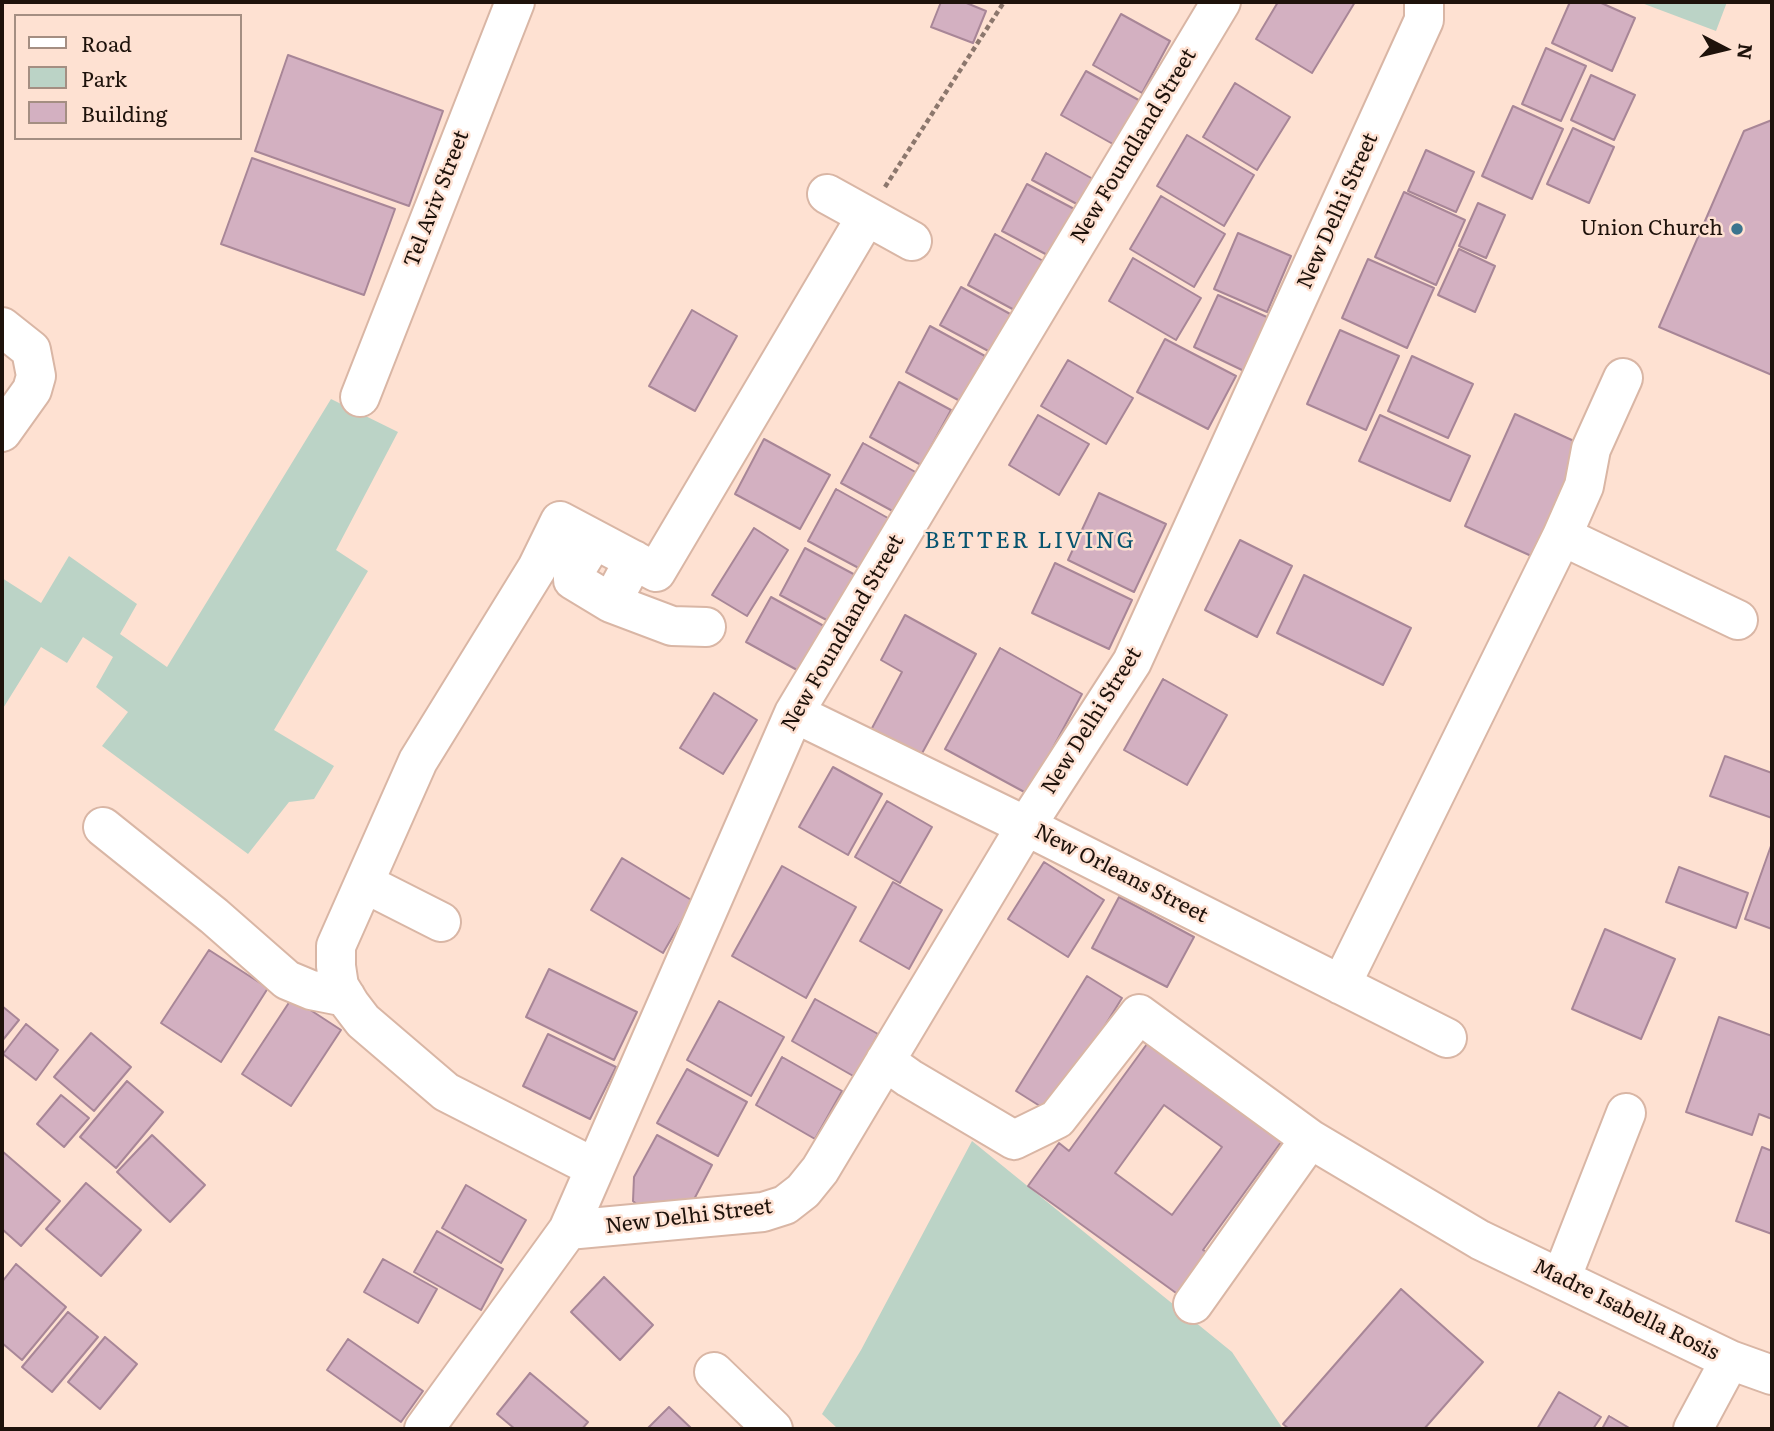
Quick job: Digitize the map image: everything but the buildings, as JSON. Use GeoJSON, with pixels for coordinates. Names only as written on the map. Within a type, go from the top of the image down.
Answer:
{"type":"FeatureCollection","features":[{"type":"Feature","properties":{"kind":"street","name":"Tel Aviv Street"},"geometry":{"type":"LineString","coordinates":[[360,397],[515,2]]}},
{"type":"Feature","properties":{"kind":"street","name":"New Foundland Street"},"geometry":{"type":"LineString","coordinates":[[424,1429],[568,1230],[794,713],[1221,2]]}},
{"type":"Feature","properties":{"kind":"street","name":"New Delhi Street"},"geometry":{"type":"LineString","coordinates":[[568,1230],[762,1212],[785,1205],[803,1191],[820,1170],[1026,825],[1132,662],[1424,20],[1424,2]]}},
{"type":"Feature","properties":{"kind":"street"},"geometry":{"type":"LineString","coordinates":[[827,194],[912,241]]}},
{"type":"Feature","properties":{"kind":"street"},"geometry":{"type":"LineString","coordinates":[[595,1168],[446,1092],[363,1021],[339,986],[336,946],[418,761],[537,568],[560,521],[656,572],[866,217]]}},
{"type":"Feature","properties":{"kind":"street"},"geometry":{"type":"LineString","coordinates":[[2,327],[31,351],[36,376],[32,390],[2,432]]}},
{"type":"Feature","properties":{"kind":"street"},"geometry":{"type":"LineString","coordinates":[[1341,985],[1562,536],[1584,486],[1591,449],[1623,378]]}},
{"type":"Feature","properties":{"kind":"street"},"geometry":{"type":"LineString","coordinates":[[1562,536],[1738,620]]}},
{"type":"Feature","properties":{"kind":"street"},"geometry":{"type":"LineString","coordinates":[[594,540],[573,574],[573,580],[611,603],[672,626],[705,627]]}},
{"type":"Feature","properties":{"kind":"street"},"geometry":{"type":"LineString","coordinates":[[611,603],[635,560]]}},
{"type":"Feature","properties":{"kind":"street","name":"New Orleans Street"},"geometry":{"type":"LineString","coordinates":[[794,713],[1026,825],[1447,1038]]}},
{"type":"Feature","properties":{"kind":"street"},"geometry":{"type":"LineString","coordinates":[[103,827],[214,916],[288,980],[311,990],[346,997]]}},
{"type":"Feature","properties":{"kind":"street"},"geometry":{"type":"LineString","coordinates":[[365,883],[441,922]]}},
{"type":"Feature","properties":{"kind":"street","name":"Madre Isabella Rosis"},"geometry":{"type":"LineString","coordinates":[[886,1061],[909,1078],[1014,1140],[1057,1119],[1139,1014],[1310,1139],[1480,1240],[1730,1360],[1772,1375]]}},
{"type":"Feature","properties":{"kind":"street"},"geometry":{"type":"LineString","coordinates":[[1561,1279],[1626,1112]]}},
{"type":"Feature","properties":{"kind":"street"},"geometry":{"type":"LineString","coordinates":[[1193,1304],[1310,1139]]}},
{"type":"Feature","properties":{"kind":"street"},"geometry":{"type":"LineString","coordinates":[[1693,1429],[1730,1360]]}},
{"type":"Feature","properties":{"kind":"street"},"geometry":{"type":"LineString","coordinates":[[714,1372],[773,1429]]}},
{"type":"Feature","properties":{"kind":"path"},"geometry":{"type":"LineString","coordinates":[[866,217],[1004,2]]}},
{"type":"Feature","properties":{"kind":"green space"},"geometry":{"type":"Polygon","coordinates":[[[1639,2],[1727,2],[1716,31],[1639,2]]]}},
{"type":"Feature","properties":{"kind":"green space"},"geometry":{"type":"Polygon","coordinates":[[[331,399],[398,432],[336,550],[368,571],[274,730],[334,766],[314,799],[289,802],[248,854],[102,746],[128,712],[96,687],[113,657],[83,637],[67,663],[41,647],[2,710],[2,578],[41,603],[69,556],[137,604],[120,634],[167,667],[331,399]]]}},
{"type":"Feature","properties":{"kind":"green space"},"geometry":{"type":"Polygon","coordinates":[[[972,1141],[1232,1352],[1283,1429],[838,1429],[822,1414],[861,1350],[972,1141]]]}},
{"type":"Feature","properties":{"kind":"place","name":"Union Church"},"geometry":{"type":"Point","coordinates":[1737,229]}},
{"type":"Feature","properties":{"kind":"district","name":"BETTER LIVING"},"geometry":{"type":"Point","coordinates":[1030,541]}}]}
